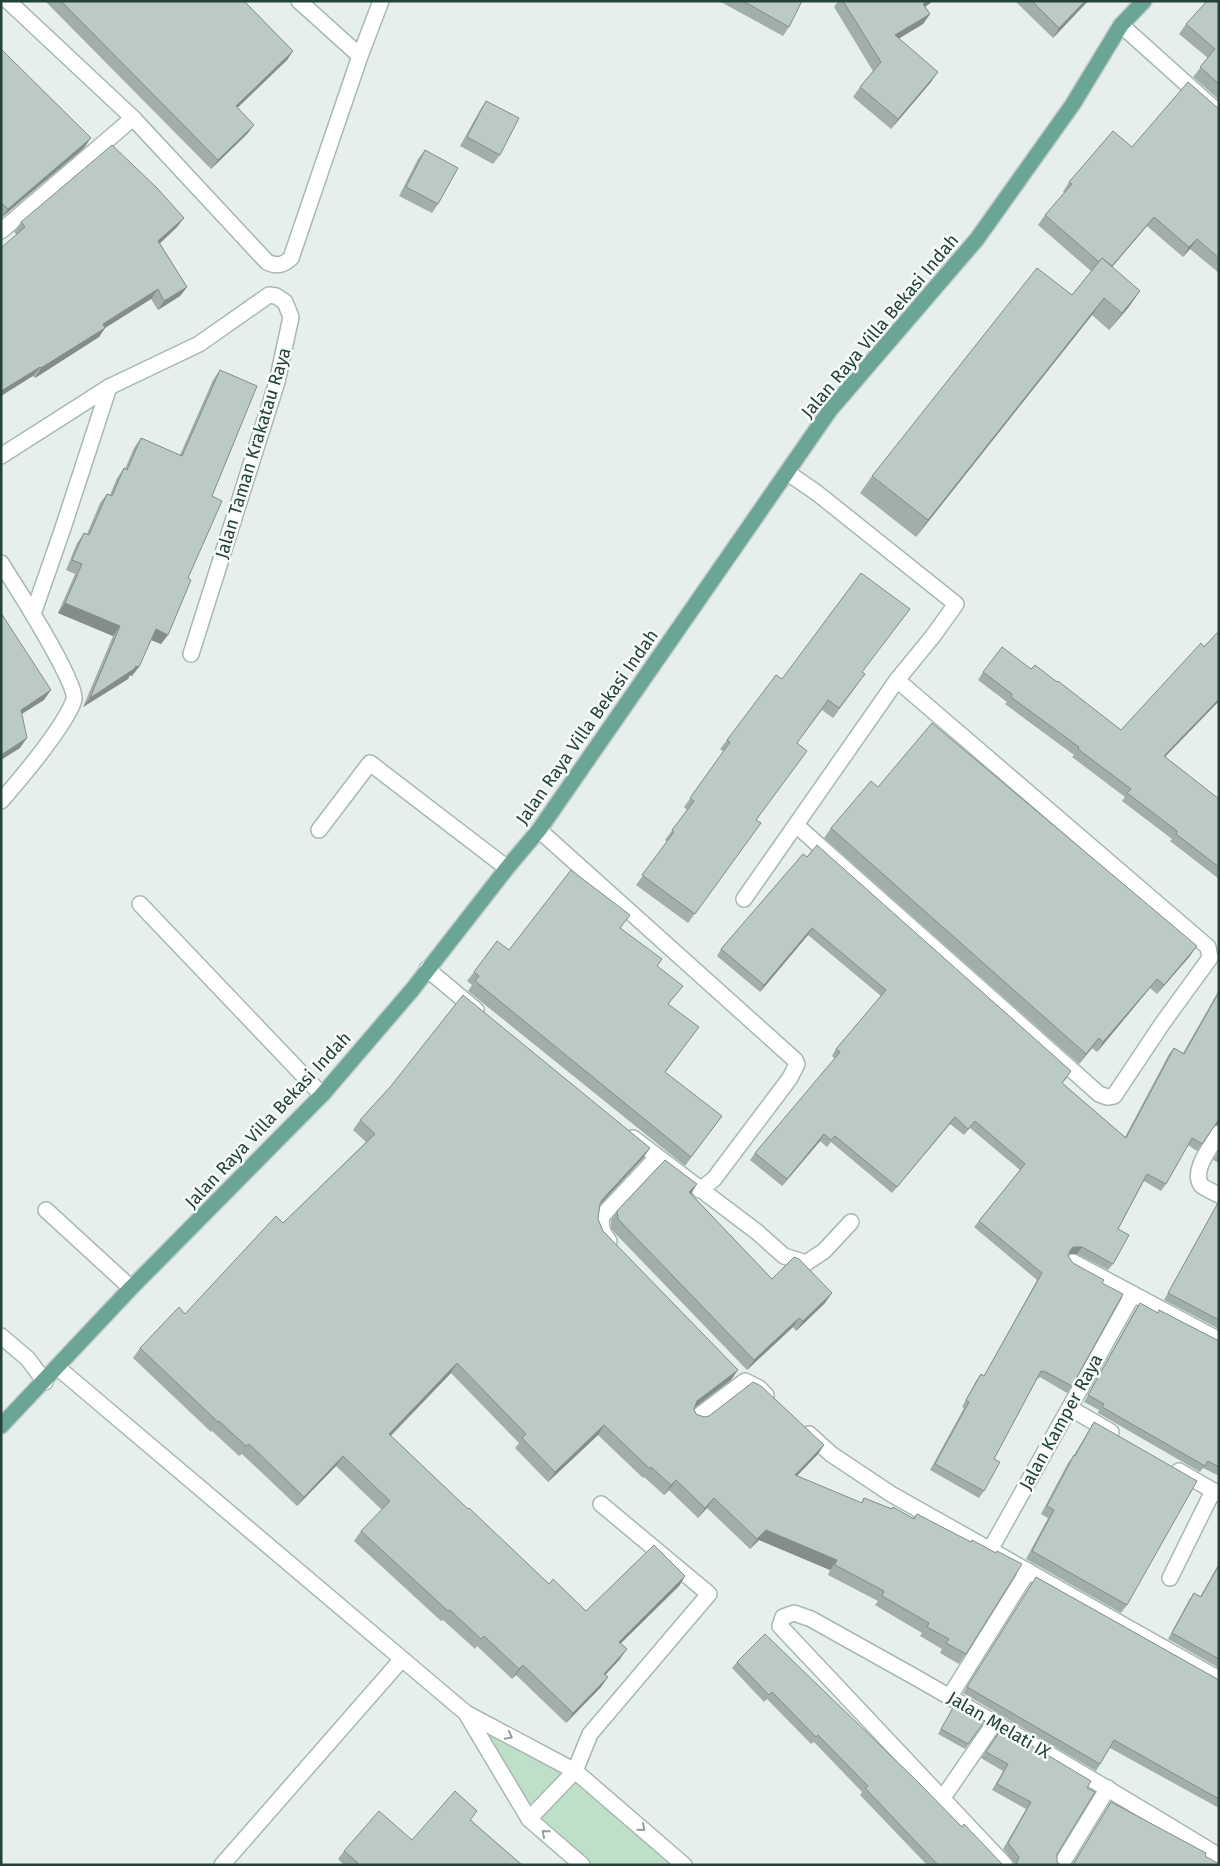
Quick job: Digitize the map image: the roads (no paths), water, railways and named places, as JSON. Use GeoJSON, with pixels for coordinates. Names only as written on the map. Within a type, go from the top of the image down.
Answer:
{"type":"FeatureCollection","features":[{"type":"Feature","properties":{"kind":"main road","name":"Jalan Raya Villa Bekasi Indah"},"geometry":{"type":"LineString","coordinates":[[1,1426],[45,1382],[131,1288],[322,1095],[412,990],[426,969],[540,830],[830,410],[977,239],[1073,104],[1121,25],[1144,1]]}},
{"type":"Feature","properties":{"kind":"street"},"geometry":{"type":"LineString","coordinates":[[8,1],[133,118],[267,262],[278,265],[285,264],[292,258],[360,56],[382,1]]}},
{"type":"Feature","properties":{"kind":"street"},"geometry":{"type":"LineString","coordinates":[[299,1],[360,56]]}},
{"type":"Feature","properties":{"kind":"street"},"geometry":{"type":"LineString","coordinates":[[1121,25],[1219,112]]}},
{"type":"Feature","properties":{"kind":"street"},"geometry":{"type":"LineString","coordinates":[[1,231],[133,118]]}},
{"type":"Feature","properties":{"kind":"street","name":"Jalan Taman Krakatau Raya"},"geometry":{"type":"LineString","coordinates":[[1,456],[109,387],[199,344],[269,295],[286,302],[291,317],[277,382],[191,654]]}},
{"type":"Feature","properties":{"kind":"street"},"geometry":{"type":"LineString","coordinates":[[33,614],[109,387]]}},
{"type":"Feature","properties":{"kind":"street"},"geometry":{"type":"LineString","coordinates":[[744,900],[896,680],[933,636],[956,604],[788,472]]}},
{"type":"Feature","properties":{"kind":"street"},"geometry":{"type":"LineString","coordinates":[[1,563],[33,614],[74,690],[72,706],[46,748],[1,801]]}},
{"type":"Feature","properties":{"kind":"street"},"geometry":{"type":"LineString","coordinates":[[796,825],[1100,1094],[1107,1097],[1114,1096],[1162,1024],[1210,958],[1208,947],[896,680]]}},
{"type":"Feature","properties":{"kind":"street"},"geometry":{"type":"LineString","coordinates":[[319,830],[370,763],[507,868]]}},
{"type":"Feature","properties":{"kind":"street"},"geometry":{"type":"LineString","coordinates":[[540,830],[797,1064],[790,1078],[714,1179],[700,1190]]}},
{"type":"Feature","properties":{"kind":"street"},"geometry":{"type":"LineString","coordinates":[[140,904],[322,1095]]}},
{"type":"Feature","properties":{"kind":"street"},"geometry":{"type":"LineString","coordinates":[[426,969],[488,1019]]}},
{"type":"Feature","properties":{"kind":"street"},"geometry":{"type":"LineString","coordinates":[[618,1125],[657,1157],[757,1232],[784,1256],[806,1263],[824,1251],[851,1222]]}},
{"type":"Feature","properties":{"kind":"street"},"geometry":{"type":"LineString","coordinates":[[1219,1134],[1199,1168],[1198,1176],[1202,1185],[1219,1195]]}},
{"type":"Feature","properties":{"kind":"street"},"geometry":{"type":"LineString","coordinates":[[621,1254],[603,1234],[600,1226],[602,1216],[657,1157]]}},
{"type":"Feature","properties":{"kind":"street"},"geometry":{"type":"LineString","coordinates":[[46,1210],[131,1288]]}},
{"type":"Feature","properties":{"kind":"street"},"geometry":{"type":"LineString","coordinates":[[1073,1262],[1219,1340]]}},
{"type":"Feature","properties":{"kind":"street","name":"Jalan Kamper Raya"},"geometry":{"type":"LineString","coordinates":[[990,1550],[1133,1294]]}},
{"type":"Feature","properties":{"kind":"street"},"geometry":{"type":"LineString","coordinates":[[1,1336],[28,1359],[45,1382]]}},
{"type":"Feature","properties":{"kind":"street"},"geometry":{"type":"LineString","coordinates":[[58,1367],[466,1713],[575,1771],[684,1865]]}},
{"type":"Feature","properties":{"kind":"street"},"geometry":{"type":"LineString","coordinates":[[696,1418],[741,1377],[759,1388],[780,1408]]}},
{"type":"Feature","properties":{"kind":"street"},"geometry":{"type":"LineString","coordinates":[[1070,1408],[1120,1437]]}},
{"type":"Feature","properties":{"kind":"street"},"geometry":{"type":"LineString","coordinates":[[795,1421],[831,1454],[869,1481],[1219,1679]]}},
{"type":"Feature","properties":{"kind":"street"},"geometry":{"type":"LineString","coordinates":[[1162,1461],[1216,1492],[1170,1578]]}},
{"type":"Feature","properties":{"kind":"street"},"geometry":{"type":"LineString","coordinates":[[529,1819],[575,1771],[590,1734],[709,1594],[601,1504]]}},
{"type":"Feature","properties":{"kind":"street"},"geometry":{"type":"LineString","coordinates":[[950,1696],[1028,1571]]}},
{"type":"Feature","properties":{"kind":"street","name":"Jalan Melati IX"},"geometry":{"type":"LineString","coordinates":[[942,1799],[780,1626],[783,1617],[794,1613],[811,1619],[995,1722],[1219,1856]]}},
{"type":"Feature","properties":{"kind":"street"},"geometry":{"type":"LineString","coordinates":[[222,1865],[402,1659]]}},
{"type":"Feature","properties":{"kind":"street"},"geometry":{"type":"LineString","coordinates":[[466,1713],[529,1819],[582,1865]]}},
{"type":"Feature","properties":{"kind":"street"},"geometry":{"type":"LineString","coordinates":[[995,1722],[942,1799],[1005,1865]]}},
{"type":"Feature","properties":{"kind":"street"},"geometry":{"type":"LineString","coordinates":[[1062,1865],[1108,1788]]}},
{"type":"Feature","properties":{"kind":"street"},"geometry":{"type":"LineString","coordinates":[[1217,1865],[1219,1861]]}}]}
